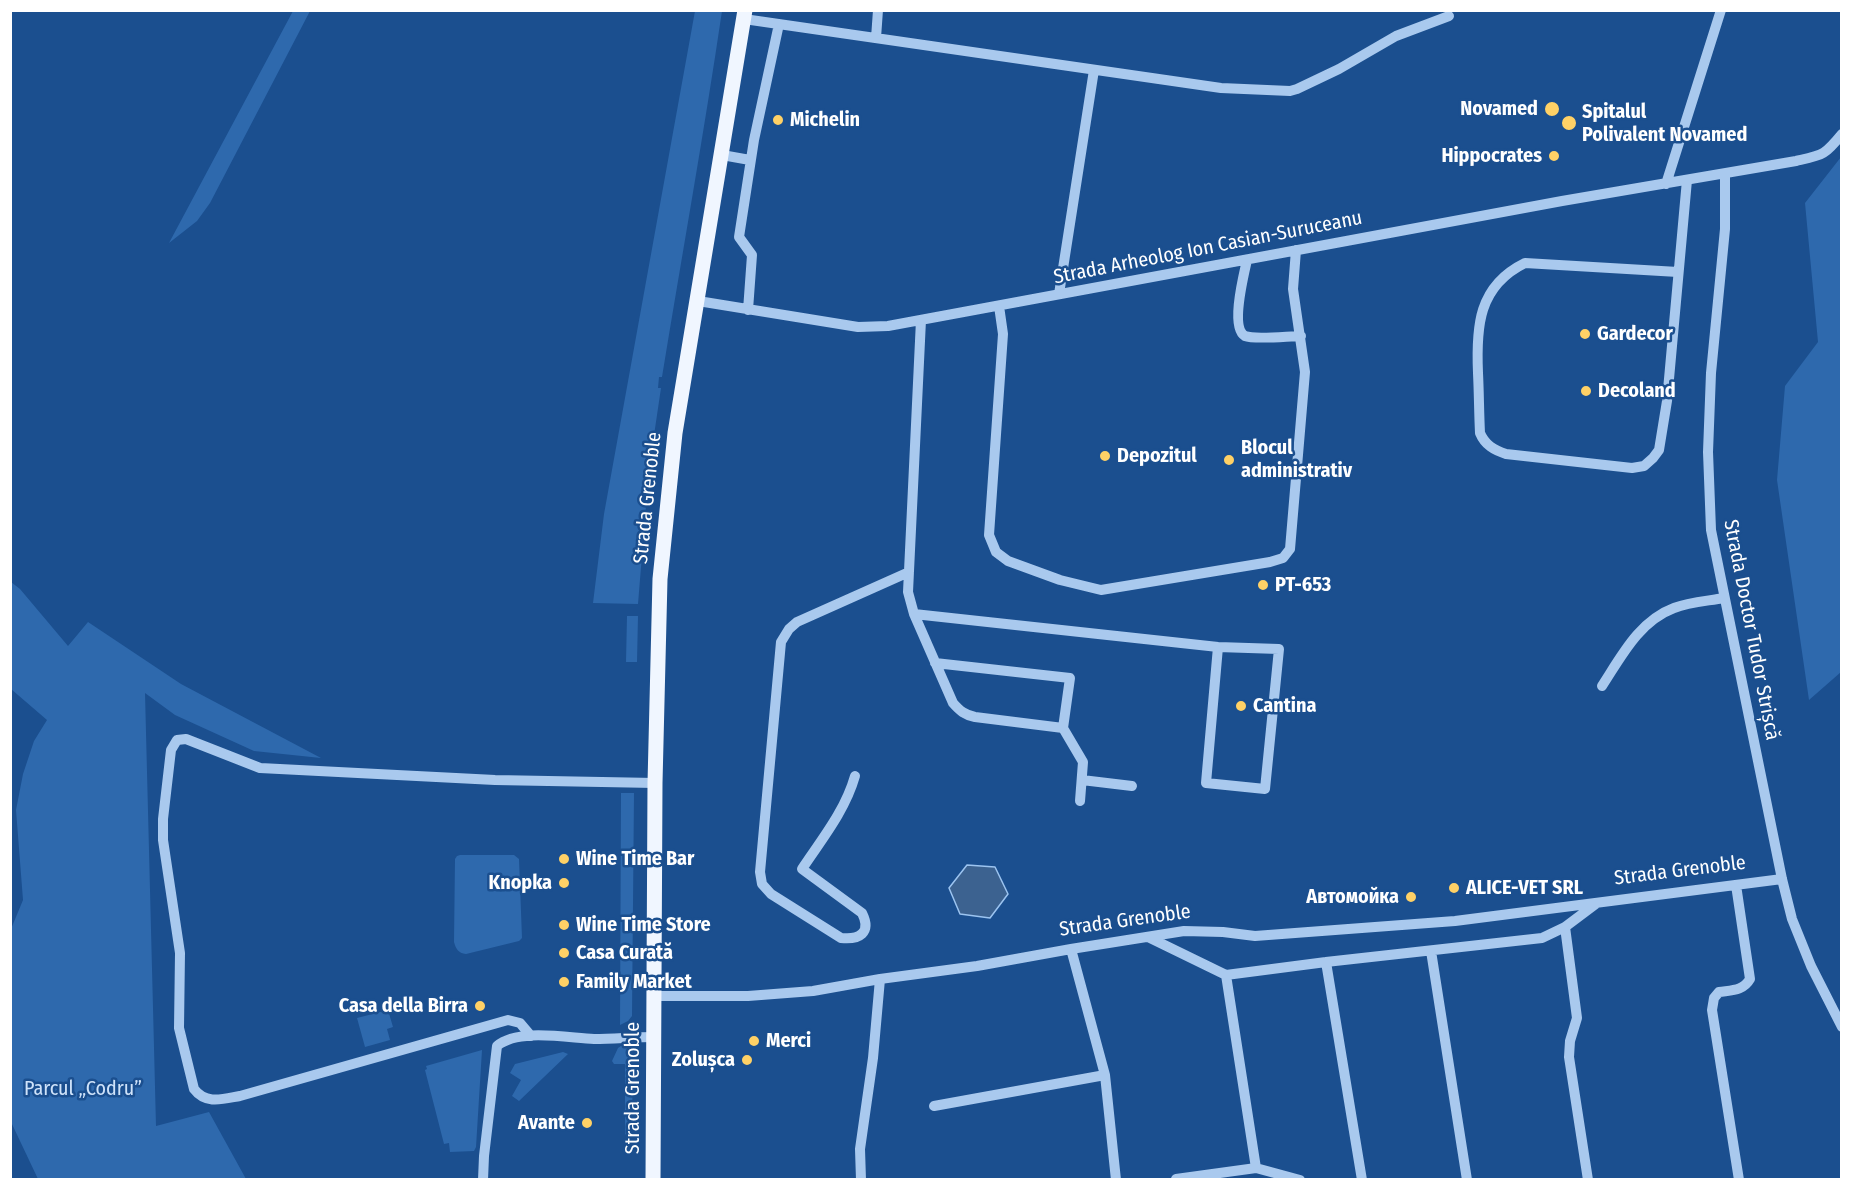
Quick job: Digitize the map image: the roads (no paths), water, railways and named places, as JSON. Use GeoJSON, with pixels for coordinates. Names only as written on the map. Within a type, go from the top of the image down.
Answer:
{"type":"FeatureCollection","features":[{"type":"Feature","properties":{"kind":"main road","name":"Strada Grenoble"},"geometry":{"type":"LineString","coordinates":[[653,1179],[660,579],[675,433],[744,15]]}},
{"type":"Feature","properties":{"kind":"street"},"geometry":{"type":"LineString","coordinates":[[876,38],[878,10]]}},
{"type":"Feature","properties":{"kind":"street"},"geometry":{"type":"LineString","coordinates":[[1666,184],[1722,10]]}},
{"type":"Feature","properties":{"kind":"street"},"geometry":{"type":"LineString","coordinates":[[744,15],[779,24],[1221,88],[1290,91],[1305,86],[1396,36],[1449,16]]}},
{"type":"Feature","properties":{"kind":"street"},"geometry":{"type":"LineString","coordinates":[[748,309],[752,255],[739,237],[750,160],[779,24]]}},
{"type":"Feature","properties":{"kind":"street"},"geometry":{"type":"LineString","coordinates":[[1059,294],[1094,70]]}},
{"type":"Feature","properties":{"kind":"street"},"geometry":{"type":"LineString","coordinates":[[1725,174],[1821,156],[1842,134]]}},
{"type":"Feature","properties":{"kind":"street"},"geometry":{"type":"LineString","coordinates":[[722,155],[750,160]]}},
{"type":"Feature","properties":{"kind":"street","name":"Strada Arheolog Ion Casian-Suruceanu"},"geometry":{"type":"LineString","coordinates":[[698,302],[858,327],[888,326],[1552,203],[1725,174]]}},
{"type":"Feature","properties":{"kind":"street","name":"Strada Doctor Tudor Strișcă"},"geometry":{"type":"LineString","coordinates":[[1725,174],[1725,229],[1711,374],[1708,452],[1712,530],[1724,598],[1792,919],[1811,966],[1842,1027]]}},
{"type":"Feature","properties":{"kind":"street"},"geometry":{"type":"LineString","coordinates":[[1678,272],[1525,263],[1510,271],[1498,282],[1483,308],[1479,323],[1477,340],[1480,433],[1483,441],[1495,451],[1506,454],[1632,468],[1644,466],[1659,450],[1667,401],[1687,180]]}},
{"type":"Feature","properties":{"kind":"street"},"geometry":{"type":"LineString","coordinates":[[999,306],[1003,334],[989,535],[996,552],[1008,561],[1060,580],[1101,590],[1270,562],[1283,558],[1290,549],[1305,372],[1293,289],[1296,250]]}},
{"type":"Feature","properties":{"kind":"street"},"geometry":{"type":"LineString","coordinates":[[1247,260],[1240,294],[1238,325],[1240,332],[1243,335],[1254,337],[1301,336]]}},
{"type":"Feature","properties":{"kind":"street"},"geometry":{"type":"LineString","coordinates":[[921,320],[908,592],[914,614],[953,703],[960,711],[967,715],[1063,728]]}},
{"type":"Feature","properties":{"kind":"street"},"geometry":{"type":"LineString","coordinates":[[855,776],[841,811],[802,869],[862,914],[866,922],[866,929],[860,936],[852,939],[841,938],[771,894],[762,884],[760,872],[781,642],[789,629],[797,622],[909,572]]}},
{"type":"Feature","properties":{"kind":"street"},"geometry":{"type":"LineString","coordinates":[[1602,686],[1634,638],[1664,613],[1676,607],[1724,598]]}},
{"type":"Feature","properties":{"kind":"street"},"geometry":{"type":"LineString","coordinates":[[914,614],[1218,647],[1279,649],[1265,789],[1206,783],[1218,647]]}},
{"type":"Feature","properties":{"kind":"street"},"geometry":{"type":"LineString","coordinates":[[935,663],[1070,678],[1063,728],[1083,762],[1080,801]]}},
{"type":"Feature","properties":{"kind":"street"},"geometry":{"type":"LineString","coordinates":[[531,1036],[520,1023],[508,1020],[240,1096],[216,1101],[198,1095],[194,1089],[179,1028],[180,953],[163,840],[163,819],[171,750],[177,740],[186,739],[260,768],[495,780],[656,783]]}},
{"type":"Feature","properties":{"kind":"street"},"geometry":{"type":"LineString","coordinates":[[1082,780],[1132,786]]}},
{"type":"Feature","properties":{"kind":"street","name":"Strada Grenoble"},"geometry":{"type":"LineString","coordinates":[[654,996],[748,996],[813,991],[1184,931],[1255,936],[1422,924],[1782,879]]}},
{"type":"Feature","properties":{"kind":"street"},"geometry":{"type":"LineString","coordinates":[[1736,885],[1750,979],[1746,986],[1739,990],[1719,992],[1714,998],[1712,1010],[1739,1179]]}},
{"type":"Feature","properties":{"kind":"street"},"geometry":{"type":"LineString","coordinates":[[1148,936],[1226,975],[1542,938],[1566,927],[1597,903]]}},
{"type":"Feature","properties":{"kind":"street"},"geometry":{"type":"LineString","coordinates":[[1566,927],[1577,1018],[1570,1041],[1569,1057],[1588,1179]]}},
{"type":"Feature","properties":{"kind":"street"},"geometry":{"type":"LineString","coordinates":[[1071,948],[1105,1075],[1116,1179]]}},
{"type":"Feature","properties":{"kind":"street"},"geometry":{"type":"LineString","coordinates":[[1431,951],[1467,1179]]}},
{"type":"Feature","properties":{"kind":"street"},"geometry":{"type":"LineString","coordinates":[[1326,962],[1362,1179]]}},
{"type":"Feature","properties":{"kind":"street"},"geometry":{"type":"LineString","coordinates":[[1226,975],[1256,1168]]}},
{"type":"Feature","properties":{"kind":"street"},"geometry":{"type":"LineString","coordinates":[[861,1179],[860,1149],[873,1058],[880,980]]}},
{"type":"Feature","properties":{"kind":"street"},"geometry":{"type":"LineString","coordinates":[[483,1179],[497,1046],[508,1039],[531,1036],[595,1039],[655,1036]]}},
{"type":"Feature","properties":{"kind":"street"},"geometry":{"type":"LineString","coordinates":[[934,1106],[1105,1075]]}},
{"type":"Feature","properties":{"kind":"street"},"geometry":{"type":"LineString","coordinates":[[1176,1179],[1256,1168],[1276,1177],[1300,1179]]}},
{"type":"Feature","properties":{"kind":"place","name":"Novamed"},"geometry":{"type":"Point","coordinates":[1552,109]}},
{"type":"Feature","properties":{"kind":"place","name":"Michelin"},"geometry":{"type":"Point","coordinates":[778,120]}},
{"type":"Feature","properties":{"kind":"place","name":"Spitalul Polivalent Novamed"},"geometry":{"type":"Point","coordinates":[1569,123]}},
{"type":"Feature","properties":{"kind":"place","name":"Hippocrates"},"geometry":{"type":"Point","coordinates":[1554,156]}},
{"type":"Feature","properties":{"kind":"place","name":"Gardecor"},"geometry":{"type":"Point","coordinates":[1585,334]}},
{"type":"Feature","properties":{"kind":"place","name":"Decoland"},"geometry":{"type":"Point","coordinates":[1586,391]}},
{"type":"Feature","properties":{"kind":"place","name":"Depozitul"},"geometry":{"type":"Point","coordinates":[1105,456]}},
{"type":"Feature","properties":{"kind":"place","name":"Blocul administrativ"},"geometry":{"type":"Point","coordinates":[1229,460]}},
{"type":"Feature","properties":{"kind":"place","name":"PT-653"},"geometry":{"type":"Point","coordinates":[1263,585]}},
{"type":"Feature","properties":{"kind":"place","name":"Cantina"},"geometry":{"type":"Point","coordinates":[1241,706]}},
{"type":"Feature","properties":{"kind":"place","name":"Wine Time Bar"},"geometry":{"type":"Point","coordinates":[564,859]}},
{"type":"Feature","properties":{"kind":"place","name":"Knopka"},"geometry":{"type":"Point","coordinates":[564,883]}},
{"type":"Feature","properties":{"kind":"place","name":"ALICE-VET SRL"},"geometry":{"type":"Point","coordinates":[1454,888]}},
{"type":"Feature","properties":{"kind":"place","name":"Автомойка"},"geometry":{"type":"Point","coordinates":[1411,897]}},
{"type":"Feature","properties":{"kind":"place","name":"Wine Time Store"},"geometry":{"type":"Point","coordinates":[564,925]}},
{"type":"Feature","properties":{"kind":"place","name":"Casa Curată"},"geometry":{"type":"Point","coordinates":[564,953]}},
{"type":"Feature","properties":{"kind":"place","name":"Family Market"},"geometry":{"type":"Point","coordinates":[564,982]}},
{"type":"Feature","properties":{"kind":"place","name":"Casa della Birra"},"geometry":{"type":"Point","coordinates":[480,1006]}},
{"type":"Feature","properties":{"kind":"place","name":"Merci"},"geometry":{"type":"Point","coordinates":[754,1041]}},
{"type":"Feature","properties":{"kind":"place","name":"Zolușca"},"geometry":{"type":"Point","coordinates":[747,1060]}},
{"type":"Feature","properties":{"kind":"place","name":"Avante"},"geometry":{"type":"Point","coordinates":[587,1123]}},
{"type":"Feature","properties":{"kind":"park label","name":"Parcul „Codru”"},"geometry":{"type":"Point","coordinates":[83,1089]}}]}
